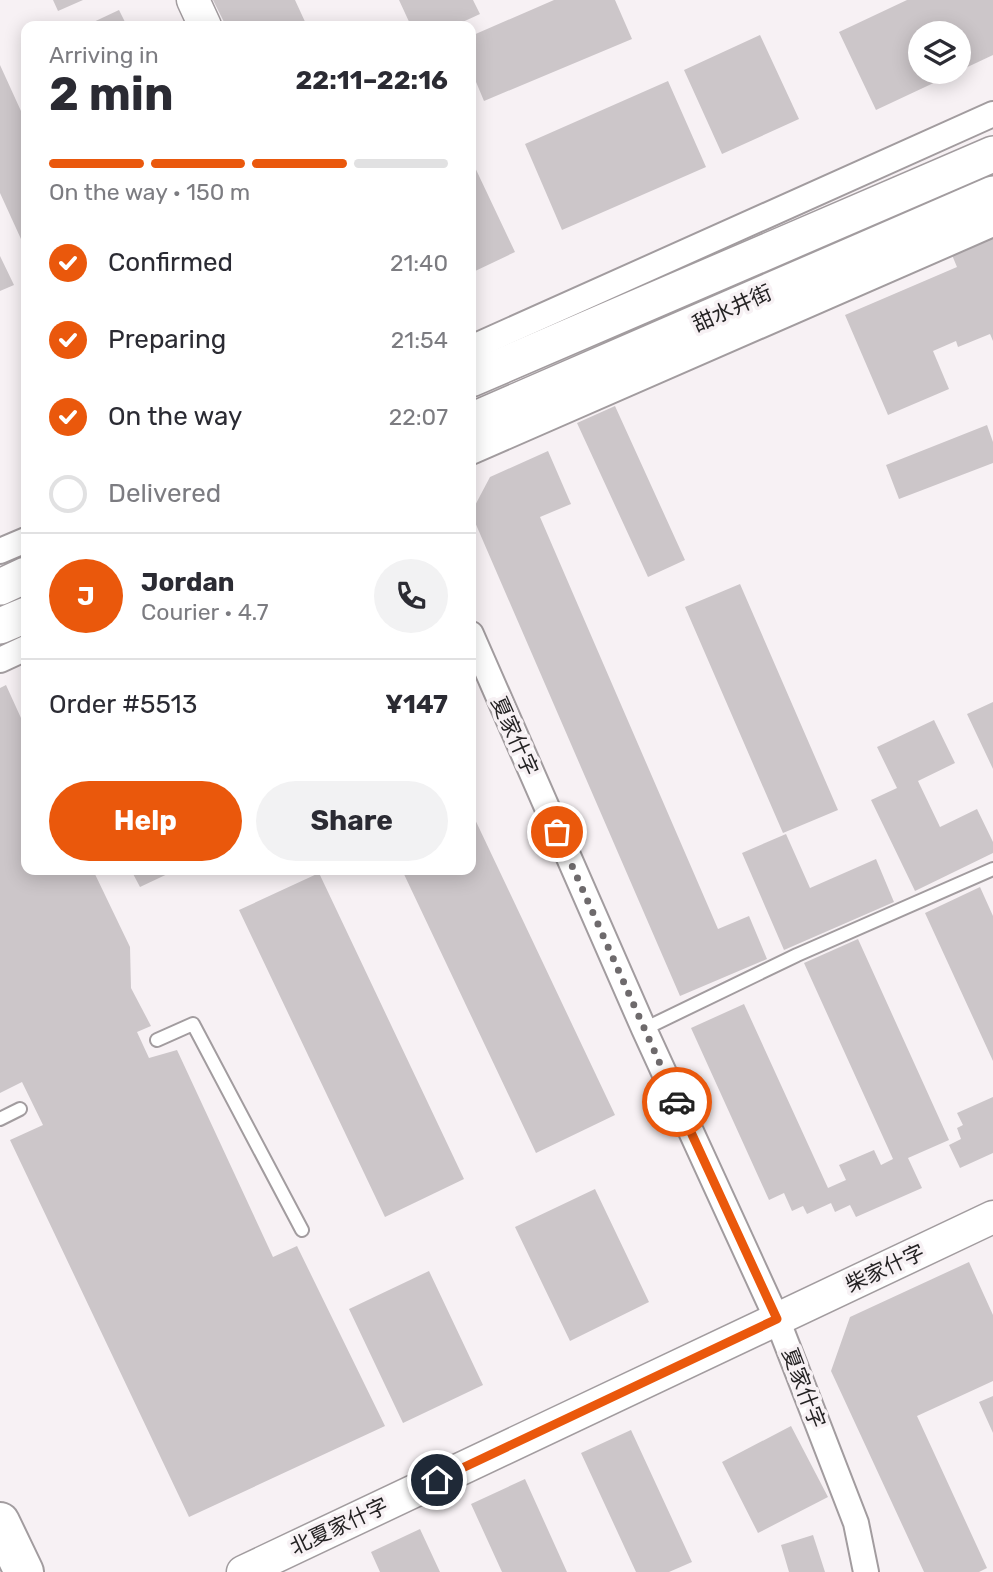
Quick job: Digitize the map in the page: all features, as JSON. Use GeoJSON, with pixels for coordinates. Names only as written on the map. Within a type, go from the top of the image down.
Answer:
{"type":"FeatureCollection","features":[{"type":"Feature","properties":{"kind":"main road","name":"甜水井街"},"geometry":{"type":"LineString","coordinates":[[476,377],[993,154]]}},
{"type":"Feature","properties":{"kind":"main road","name":"甜水井街"},"geometry":{"type":"LineString","coordinates":[[476,419],[993,194]]}},
{"type":"Feature","properties":{"kind":"main road"},"geometry":{"type":"LineString","coordinates":[[0,587],[21,577]]}},
{"type":"Feature","properties":{"kind":"main road"},"geometry":{"type":"LineString","coordinates":[[0,626],[21,617]]}},
{"type":"Feature","properties":{"kind":"main road"},"geometry":{"type":"LineString","coordinates":[[0,1522],[24,1572]]}},
{"type":"Feature","properties":{"kind":"street"},"geometry":{"type":"LineString","coordinates":[[193,0],[203,21]]}},
{"type":"Feature","properties":{"kind":"street"},"geometry":{"type":"LineString","coordinates":[[476,346],[993,114]]}},
{"type":"Feature","properties":{"kind":"street"},"geometry":{"type":"LineString","coordinates":[[476,450],[993,224]]}},
{"type":"Feature","properties":{"kind":"street"},"geometry":{"type":"LineString","coordinates":[[0,551],[21,542]]}},
{"type":"Feature","properties":{"kind":"street","name":"夏家什字"},"geometry":{"type":"LineString","coordinates":[[476,645],[644,1030],[777,1319],[856,1522],[866,1572]]}},
{"type":"Feature","properties":{"kind":"street"},"geometry":{"type":"LineString","coordinates":[[0,660],[21,650]]}},
{"type":"Feature","properties":{"kind":"street","name":"柴家什字"},"geometry":{"type":"LineString","coordinates":[[777,1319],[993,1217]]}},
{"type":"Feature","properties":{"kind":"street","name":"北夏家什字"},"geometry":{"type":"LineString","coordinates":[[243,1572],[777,1319]]}},
{"type":"Feature","properties":{"kind":"lane"},"geometry":{"type":"LineString","coordinates":[[644,1030],[797,955],[993,869]]}},
{"type":"Feature","properties":{"kind":"lane"},"geometry":{"type":"LineString","coordinates":[[157,1040],[193,1024],[302,1230]]}},
{"type":"Feature","properties":{"kind":"lane"},"geometry":{"type":"LineString","coordinates":[[0,1119],[20,1109]]}},
{"type":"Feature","properties":{"kind":"building"},"geometry":{"type":"Polygon","coordinates":[[[53,0],[83,0],[58,11],[53,0]]]}},
{"type":"Feature","properties":{"kind":"building"},"geometry":{"type":"Polygon","coordinates":[[[213,0],[295,0],[305,21],[224,21],[213,0]]]}},
{"type":"Feature","properties":{"kind":"building"},"geometry":{"type":"Polygon","coordinates":[[[399,0],[473,0],[480,14],[465,21],[409,21],[399,0]]]}},
{"type":"Feature","properties":{"kind":"building"},"geometry":{"type":"Polygon","coordinates":[[[554,0],[615,0],[632,39],[484,101],[476,82],[476,34],[554,0]]]}},
{"type":"Feature","properties":{"kind":"building"},"geometry":{"type":"Polygon","coordinates":[[[907,0],[993,0],[993,55],[971,65],[971,21],[908,21],[908,84],[931,84],[876,110],[839,32],[907,0]]]}},
{"type":"Feature","properties":{"kind":"building"},"geometry":{"type":"Polygon","coordinates":[[[119,10],[124,21],[96,21],[119,10]]]}},
{"type":"Feature","properties":{"kind":"building"},"geometry":{"type":"Polygon","coordinates":[[[760,35],[799,119],[722,154],[684,70],[760,35]]]}},
{"type":"Feature","properties":{"kind":"building"},"geometry":{"type":"Polygon","coordinates":[[[0,65],[21,111],[21,239],[0,193],[0,65]]]}},
{"type":"Feature","properties":{"kind":"building"},"geometry":{"type":"Polygon","coordinates":[[[668,81],[706,167],[562,230],[525,144],[668,81]]]}},
{"type":"Feature","properties":{"kind":"building"},"geometry":{"type":"Polygon","coordinates":[[[476,170],[515,252],[476,271],[476,170]]]}},
{"type":"Feature","properties":{"kind":"building"},"geometry":{"type":"Polygon","coordinates":[[[993,237],[993,341],[990,334],[958,347],[956,341],[933,351],[949,389],[888,415],[845,315],[957,267],[952,255],[993,237]]]}},
{"type":"Feature","properties":{"kind":"building"},"geometry":{"type":"Polygon","coordinates":[[[0,256],[14,285],[0,291],[0,256]]]}},
{"type":"Feature","properties":{"kind":"building"},"geometry":{"type":"Polygon","coordinates":[[[615,406],[685,560],[648,577],[577,423],[615,406]]]}},
{"type":"Feature","properties":{"kind":"building"},"geometry":{"type":"Polygon","coordinates":[[[987,425],[993,442],[993,463],[899,499],[886,465],[987,425]]]}},
{"type":"Feature","properties":{"kind":"building"},"geometry":{"type":"Polygon","coordinates":[[[548,451],[571,504],[540,517],[590,633],[718,929],[749,916],[767,959],[680,996],[476,525],[476,504],[490,477],[548,451]]]}},
{"type":"Feature","properties":{"kind":"building"},"geometry":{"type":"Polygon","coordinates":[[[740,584],[838,810],[783,833],[685,607],[740,584]]]}},
{"type":"Feature","properties":{"kind":"building"},"geometry":{"type":"Polygon","coordinates":[[[6,685],[21,718],[21,875],[95,875],[130,947],[131,988],[151,1026],[137,1032],[149,1058],[177,1050],[273,1257],[297,1246],[385,1426],[189,1517],[10,1140],[43,1125],[22,1082],[0,1093],[0,688],[6,685]]]}},
{"type":"Feature","properties":{"kind":"building"},"geometry":{"type":"Polygon","coordinates":[[[993,702],[993,769],[967,714],[993,702]]]}},
{"type":"Feature","properties":{"kind":"building"},"geometry":{"type":"Polygon","coordinates":[[[934,720],[955,763],[918,781],[940,827],[977,809],[993,842],[993,853],[915,891],[871,800],[897,788],[877,747],[934,720]]]}},
{"type":"Feature","properties":{"kind":"building"},"geometry":{"type":"Polygon","coordinates":[[[476,822],[615,1115],[536,1153],[404,875],[476,875],[476,822]]]}},
{"type":"Feature","properties":{"kind":"building"},"geometry":{"type":"Polygon","coordinates":[[[786,834],[810,888],[876,859],[894,902],[784,950],[742,853],[786,834]]]}},
{"type":"Feature","properties":{"kind":"building"},"geometry":{"type":"Polygon","coordinates":[[[134,875],[165,875],[140,887],[134,875]]]}},
{"type":"Feature","properties":{"kind":"building"},"geometry":{"type":"Polygon","coordinates":[[[320,875],[464,1179],[385,1217],[239,910],[320,875]]]}},
{"type":"Feature","properties":{"kind":"building"},"geometry":{"type":"Polygon","coordinates":[[[980,887],[993,916],[993,1061],[925,913],[980,887]]]}},
{"type":"Feature","properties":{"kind":"building"},"geometry":{"type":"Polygon","coordinates":[[[858,939],[949,1140],[908,1158],[922,1188],[856,1217],[850,1205],[835,1212],[831,1203],[807,1214],[803,1206],[792,1211],[784,1193],[769,1200],[691,1028],[744,1004],[828,1188],[846,1180],[839,1165],[874,1150],[881,1165],[893,1159],[804,963],[858,939]]]}},
{"type":"Feature","properties":{"kind":"building"},"geometry":{"type":"Polygon","coordinates":[[[993,1097],[993,1153],[960,1168],[949,1145],[961,1139],[957,1128],[963,1125],[957,1113],[993,1097]]]}},
{"type":"Feature","properties":{"kind":"building"},"geometry":{"type":"Polygon","coordinates":[[[595,1189],[649,1302],[570,1341],[515,1227],[595,1189]]]}},
{"type":"Feature","properties":{"kind":"building"},"geometry":{"type":"Polygon","coordinates":[[[969,1262],[993,1315],[993,1381],[917,1416],[987,1568],[979,1572],[924,1572],[831,1371],[850,1317],[969,1262]]]}},
{"type":"Feature","properties":{"kind":"building"},"geometry":{"type":"Polygon","coordinates":[[[429,1271],[483,1385],[403,1423],[349,1309],[429,1271]]]}},
{"type":"Feature","properties":{"kind":"building"},"geometry":{"type":"Polygon","coordinates":[[[993,1396],[993,1433],[979,1402],[993,1396]]]}},
{"type":"Feature","properties":{"kind":"building"},"geometry":{"type":"Polygon","coordinates":[[[791,1426],[828,1497],[758,1533],[722,1462],[791,1426]]]}},
{"type":"Feature","properties":{"kind":"building"},"geometry":{"type":"Polygon","coordinates":[[[631,1430],[692,1562],[669,1572],[636,1572],[581,1453],[631,1430]]]}},
{"type":"Feature","properties":{"kind":"building"},"geometry":{"type":"Polygon","coordinates":[[[525,1479],[567,1572],[502,1572],[471,1504],[525,1479]]]}},
{"type":"Feature","properties":{"kind":"building"},"geometry":{"type":"Polygon","coordinates":[[[420,1529],[440,1572],[380,1572],[371,1552],[420,1529]]]}},
{"type":"Feature","properties":{"kind":"building"},"geometry":{"type":"Polygon","coordinates":[[[813,1535],[825,1572],[789,1572],[781,1545],[813,1535]]]}},
{"type":"Feature","properties":{"kind":"way so far"},"geometry":{"type":"LineString","coordinates":[[557,832],[677,1102]]}},
{"type":"Feature","properties":{"kind":"route"},"geometry":{"type":"LineString","coordinates":[[437,1480],[777,1319],[677,1102]]}}]}
